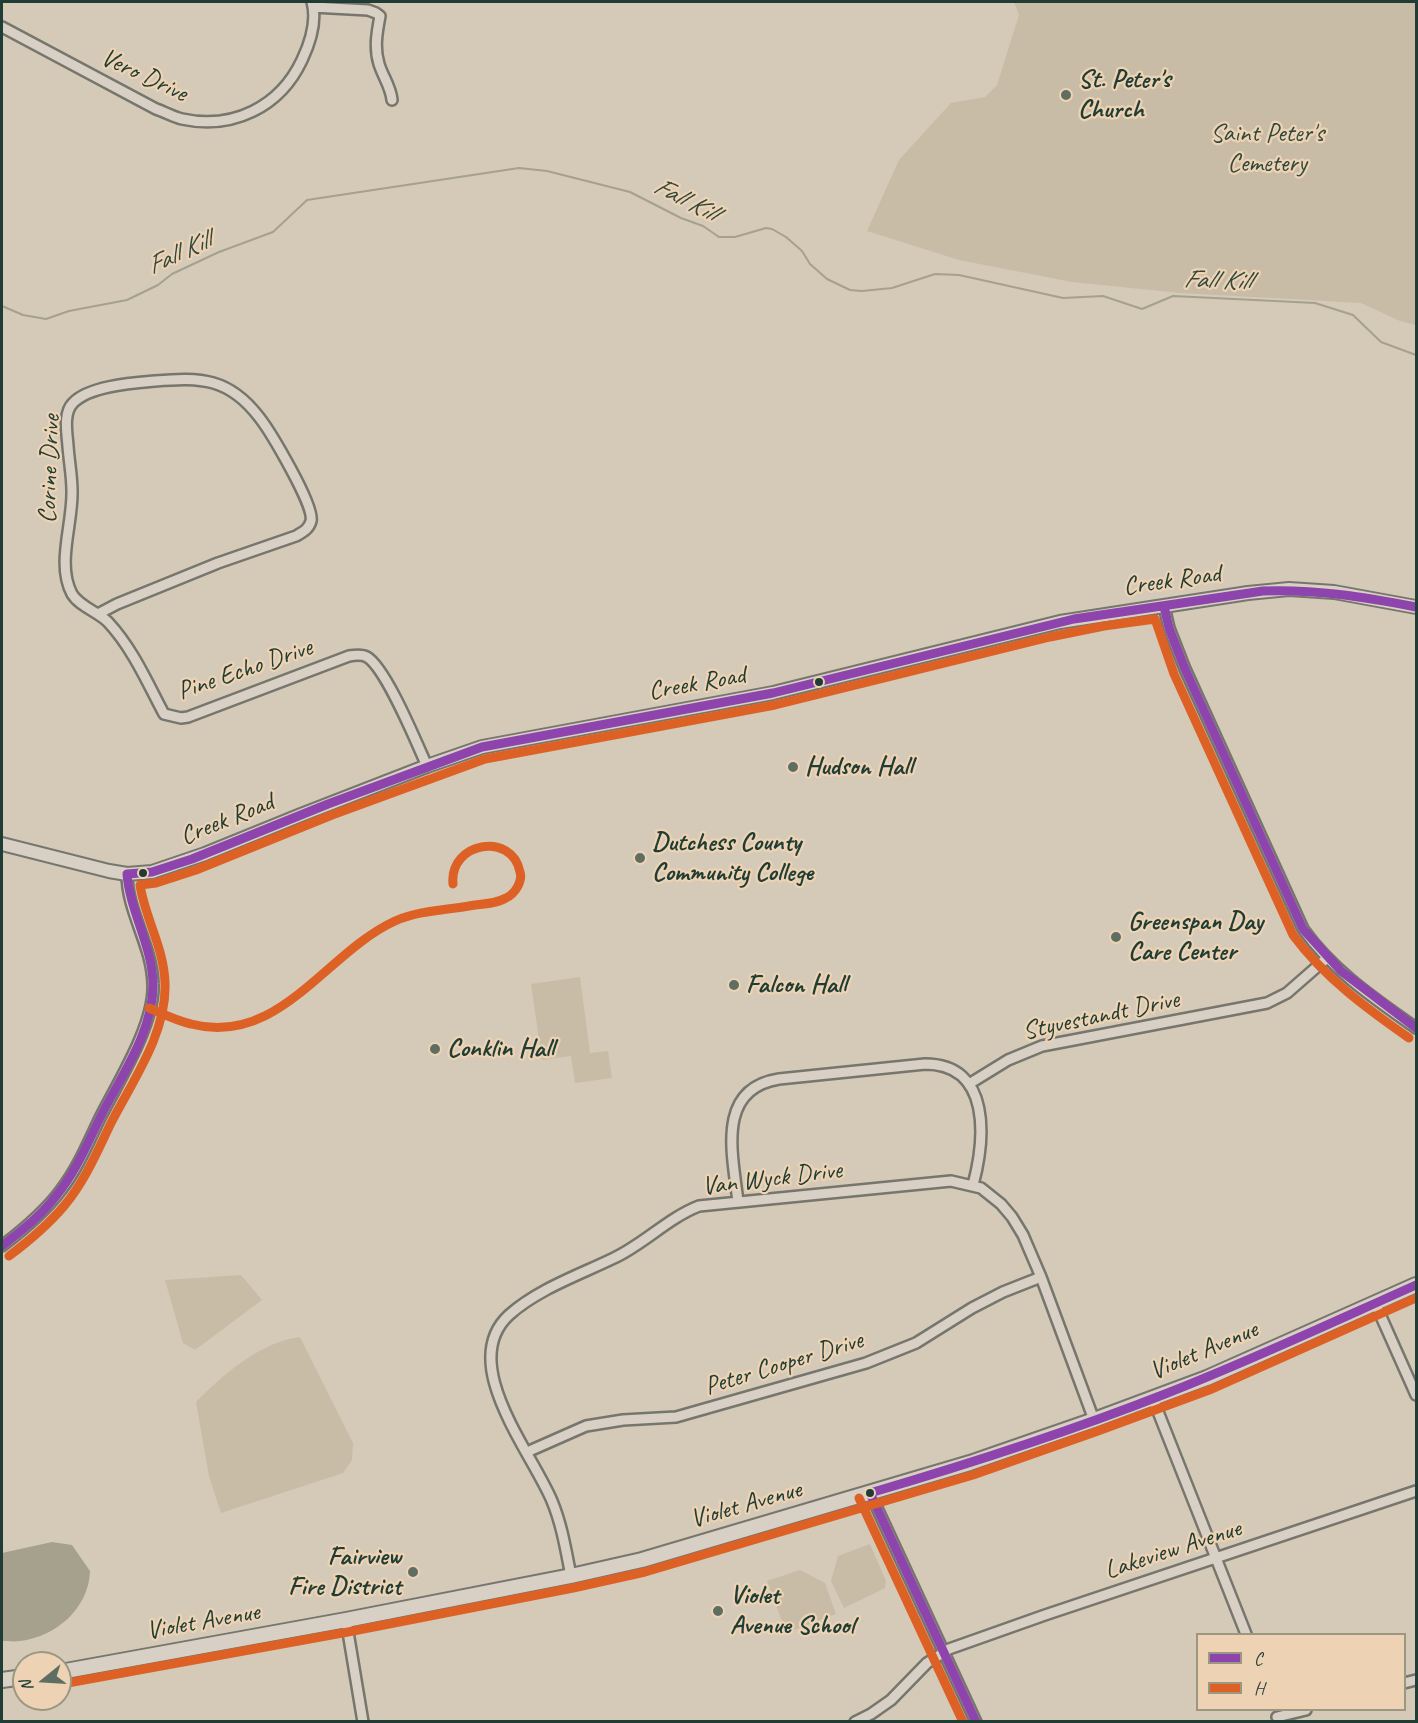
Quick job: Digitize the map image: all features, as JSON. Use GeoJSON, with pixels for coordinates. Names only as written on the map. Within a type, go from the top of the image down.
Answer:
{"type":"FeatureCollection","features":[{"type":"Feature","properties":{"kind":"main road","name":"Violet Avenue"},"geometry":{"type":"LineString","coordinates":[[72,1670],[346,1620],[642,1560],[970,1463],[1094,1420],[1217,1373],[1416,1285]]}},
{"type":"Feature","properties":{"kind":"street","name":"Vero Drive"},"geometry":{"type":"LineString","coordinates":[[2,27],[156,109],[180,119],[201,122],[224,121],[243,116],[264,105],[284,90],[307,50],[312,29],[313,4]]}},
{"type":"Feature","properties":{"kind":"street"},"geometry":{"type":"LineString","coordinates":[[313,4],[368,10],[380,16],[376,47],[379,64],[392,93],[392,100]]}},
{"type":"Feature","properties":{"kind":"street","name":"Corine Drive"},"geometry":{"type":"LineString","coordinates":[[179,379],[211,380],[239,394],[250,404],[276,444],[308,506],[312,516],[307,530],[296,536],[218,563],[98,614],[74,597],[66,579],[72,492],[66,428],[67,414],[71,404],[82,395],[99,389],[179,379]]}},
{"type":"Feature","properties":{"kind":"street","name":"Creek Road"},"geometry":{"type":"LineString","coordinates":[[2,844],[87,866],[127,873],[152,872],[192,859],[427,766],[498,744],[773,693],[1047,624],[1263,591],[1300,589],[1347,594],[1416,607]]}},
{"type":"Feature","properties":{"kind":"street"},"geometry":{"type":"LineString","coordinates":[[1164,606],[1179,654],[1303,929],[1327,958],[1358,986],[1416,1028]]}},
{"type":"Feature","properties":{"kind":"street","name":"Pine Echo Drive"},"geometry":{"type":"LineString","coordinates":[[98,614],[129,647],[164,714],[169,717],[188,717],[349,656],[369,657],[378,667],[400,708],[427,766]]}},
{"type":"Feature","properties":{"kind":"street"},"geometry":{"type":"LineString","coordinates":[[2,1246],[41,1213],[75,1170],[138,1042],[149,1014],[153,990],[152,972],[130,896],[127,873]]}},
{"type":"Feature","properties":{"kind":"street","name":"Styvestandt Drive"},"geometry":{"type":"LineString","coordinates":[[969,1084],[1008,1060],[1042,1046],[1268,1003],[1287,993],[1327,958]]}},
{"type":"Feature","properties":{"kind":"street"},"geometry":{"type":"LineString","coordinates":[[738,1202],[731,1133],[732,1120],[741,1101],[759,1085],[779,1079],[933,1064],[947,1067],[969,1084],[977,1098],[981,1126],[979,1162],[973,1185]]}},
{"type":"Feature","properties":{"kind":"street","name":"Van Wyck Drive"},"geometry":{"type":"LineString","coordinates":[[571,1576],[559,1518],[498,1396],[489,1359],[492,1341],[509,1315],[540,1293],[618,1256],[688,1210],[699,1206],[951,1181],[981,1188],[1001,1204],[1023,1235],[1094,1420]]}},
{"type":"Feature","properties":{"kind":"street","name":"Peter Cooper Drive"},"geometry":{"type":"LineString","coordinates":[[527,1452],[586,1426],[623,1420],[659,1420],[684,1415],[866,1363],[916,1343],[972,1308],[1003,1292],[1041,1277]]}},
{"type":"Feature","properties":{"kind":"street"},"geometry":{"type":"LineString","coordinates":[[1375,1303],[1416,1395]]}},
{"type":"Feature","properties":{"kind":"street"},"geometry":{"type":"LineString","coordinates":[[1153,1399],[1245,1633]]}},
{"type":"Feature","properties":{"kind":"street","name":"Lakeview Avenue"},"geometry":{"type":"LineString","coordinates":[[860,1720],[891,1700],[927,1663],[944,1652],[1045,1615],[1416,1491]]}},
{"type":"Feature","properties":{"kind":"street"},"geometry":{"type":"LineString","coordinates":[[870,1493],[976,1722]]}},
{"type":"Feature","properties":{"kind":"street"},"geometry":{"type":"LineString","coordinates":[[346,1620],[363,1722]]}},
{"type":"Feature","properties":{"kind":"street"},"geometry":{"type":"LineString","coordinates":[[1277,1716],[1301,1711]]}},
{"type":"Feature","properties":{"kind":"green space","name":"Saint Peter's Cemetery"},"geometry":{"type":"Polygon","coordinates":[[[1014,2],[1416,2],[1416,325],[1400,321],[1361,303],[1180,293],[1072,282],[959,260],[867,231],[899,160],[951,103],[985,97],[997,85],[1019,15],[1014,2]]]}},
{"type":"Feature","properties":{"kind":"green space"},"geometry":{"type":"Polygon","coordinates":[[[580,977],[590,1053],[608,1051],[612,1078],[575,1083],[571,1056],[542,1060],[531,984],[580,977]]]}},
{"type":"Feature","properties":{"kind":"green space"},"geometry":{"type":"Polygon","coordinates":[[[241,1275],[262,1300],[195,1350],[183,1343],[165,1280],[241,1275]]]}},
{"type":"Feature","properties":{"kind":"green space"},"geometry":{"type":"Polygon","coordinates":[[[300,1337],[353,1443],[352,1460],[343,1473],[221,1513],[209,1476],[196,1402],[231,1370],[257,1352],[285,1340],[300,1337]]]}},
{"type":"Feature","properties":{"kind":"green space"},"geometry":{"type":"Polygon","coordinates":[[[870,1544],[886,1581],[885,1588],[844,1608],[831,1581],[838,1556],[870,1544]]]}},
{"type":"Feature","properties":{"kind":"green space"},"geometry":{"type":"Polygon","coordinates":[[[800,1570],[825,1583],[836,1614],[792,1631],[783,1624],[767,1581],[800,1570]]]}},
{"type":"Feature","properties":{"kind":"shaded area"},"geometry":{"type":"Polygon","coordinates":[[[52,1542],[72,1545],[90,1571],[84,1597],[68,1618],[46,1634],[20,1641],[2,1641],[2,1553],[52,1542]]]}},
{"type":"Feature","properties":{"kind":"waterway","name":"Fall Kill"},"geometry":{"type":"LineString","coordinates":[[2,306],[23,315],[46,319],[69,311],[127,300],[158,285],[172,274],[219,252],[273,232],[307,200],[519,168],[547,171],[630,192],[681,218],[703,226],[719,237],[735,237],[766,228],[772,229],[786,237],[802,251],[810,264],[827,279],[850,290],[892,288],[935,274],[959,275],[1063,298],[1103,296],[1142,309],[1173,296],[1315,303],[1353,315],[1381,342],[1416,355]]}},
{"type":"Feature","properties":{"kind":"transit line","name":"C"},"geometry":{"type":"LineString","coordinates":[[127,874],[152,872],[192,859],[328,804],[482,747],[773,693],[1074,619],[1263,591],[1340,594],[1416,607]]}},
{"type":"Feature","properties":{"kind":"transit line","name":"C"},"geometry":{"type":"LineString","coordinates":[[1164,606],[1169,628],[1185,669],[1303,929],[1341,971],[1416,1028]]}},
{"type":"Feature","properties":{"kind":"transit line","name":"H"},"geometry":{"type":"LineString","coordinates":[[9,1256],[51,1220],[78,1187],[155,1038],[164,1002],[164,970],[140,885],[156,883],[196,870],[332,815],[485,759],[775,705],[1050,637],[1104,626],[1155,619],[1174,674],[1293,935],[1332,979],[1409,1038]]}},
{"type":"Feature","properties":{"kind":"transit line","name":"H"},"geometry":{"type":"LineString","coordinates":[[149,1008],[191,1024],[222,1027],[250,1022],[276,1010],[370,936],[395,921],[424,912],[499,901],[515,890],[521,876],[515,859],[506,851],[494,847],[482,847],[470,851],[461,859],[454,870],[453,884]]}},
{"type":"Feature","properties":{"kind":"transit line","name":"C"},"geometry":{"type":"LineString","coordinates":[[2,1246],[44,1210],[70,1177],[142,1037],[148,1020],[152,1002],[152,971],[146,943],[132,902],[127,874]]}},
{"type":"Feature","properties":{"kind":"transit line","name":"C"},"geometry":{"type":"LineString","coordinates":[[870,1493],[1018,1447],[1129,1408],[1228,1368],[1416,1285]]}},
{"type":"Feature","properties":{"kind":"transit line","name":"H"},"geometry":{"type":"LineString","coordinates":[[72,1682],[348,1632],[645,1572],[973,1475],[1098,1431],[1212,1389],[1416,1298]]}},
{"type":"Feature","properties":{"kind":"transit line","name":"C"},"geometry":{"type":"LineString","coordinates":[[870,1493],[976,1722]]}},
{"type":"Feature","properties":{"kind":"transit line","name":"H"},"geometry":{"type":"LineString","coordinates":[[859,1498],[963,1722]]}},
{"type":"Feature","properties":{"kind":"place","name":"St. Peter's Church"},"geometry":{"type":"Point","coordinates":[1066,95]}},
{"type":"Feature","properties":{"kind":"place","name":"Hudson Hall"},"geometry":{"type":"Point","coordinates":[793,767]}},
{"type":"Feature","properties":{"kind":"place","name":"Dutchess County Community College"},"geometry":{"type":"Point","coordinates":[640,858]}},
{"type":"Feature","properties":{"kind":"place","name":"Greenspan Day Care Center"},"geometry":{"type":"Point","coordinates":[1116,937]}},
{"type":"Feature","properties":{"kind":"place","name":"Falcon Hall"},"geometry":{"type":"Point","coordinates":[734,985]}},
{"type":"Feature","properties":{"kind":"place","name":"Conklin Hall"},"geometry":{"type":"Point","coordinates":[435,1049]}},
{"type":"Feature","properties":{"kind":"place","name":"Fairview Fire District"},"geometry":{"type":"Point","coordinates":[413,1572]}},
{"type":"Feature","properties":{"kind":"place","name":"Violet Avenue School"},"geometry":{"type":"Point","coordinates":[718,1611]}}]}
